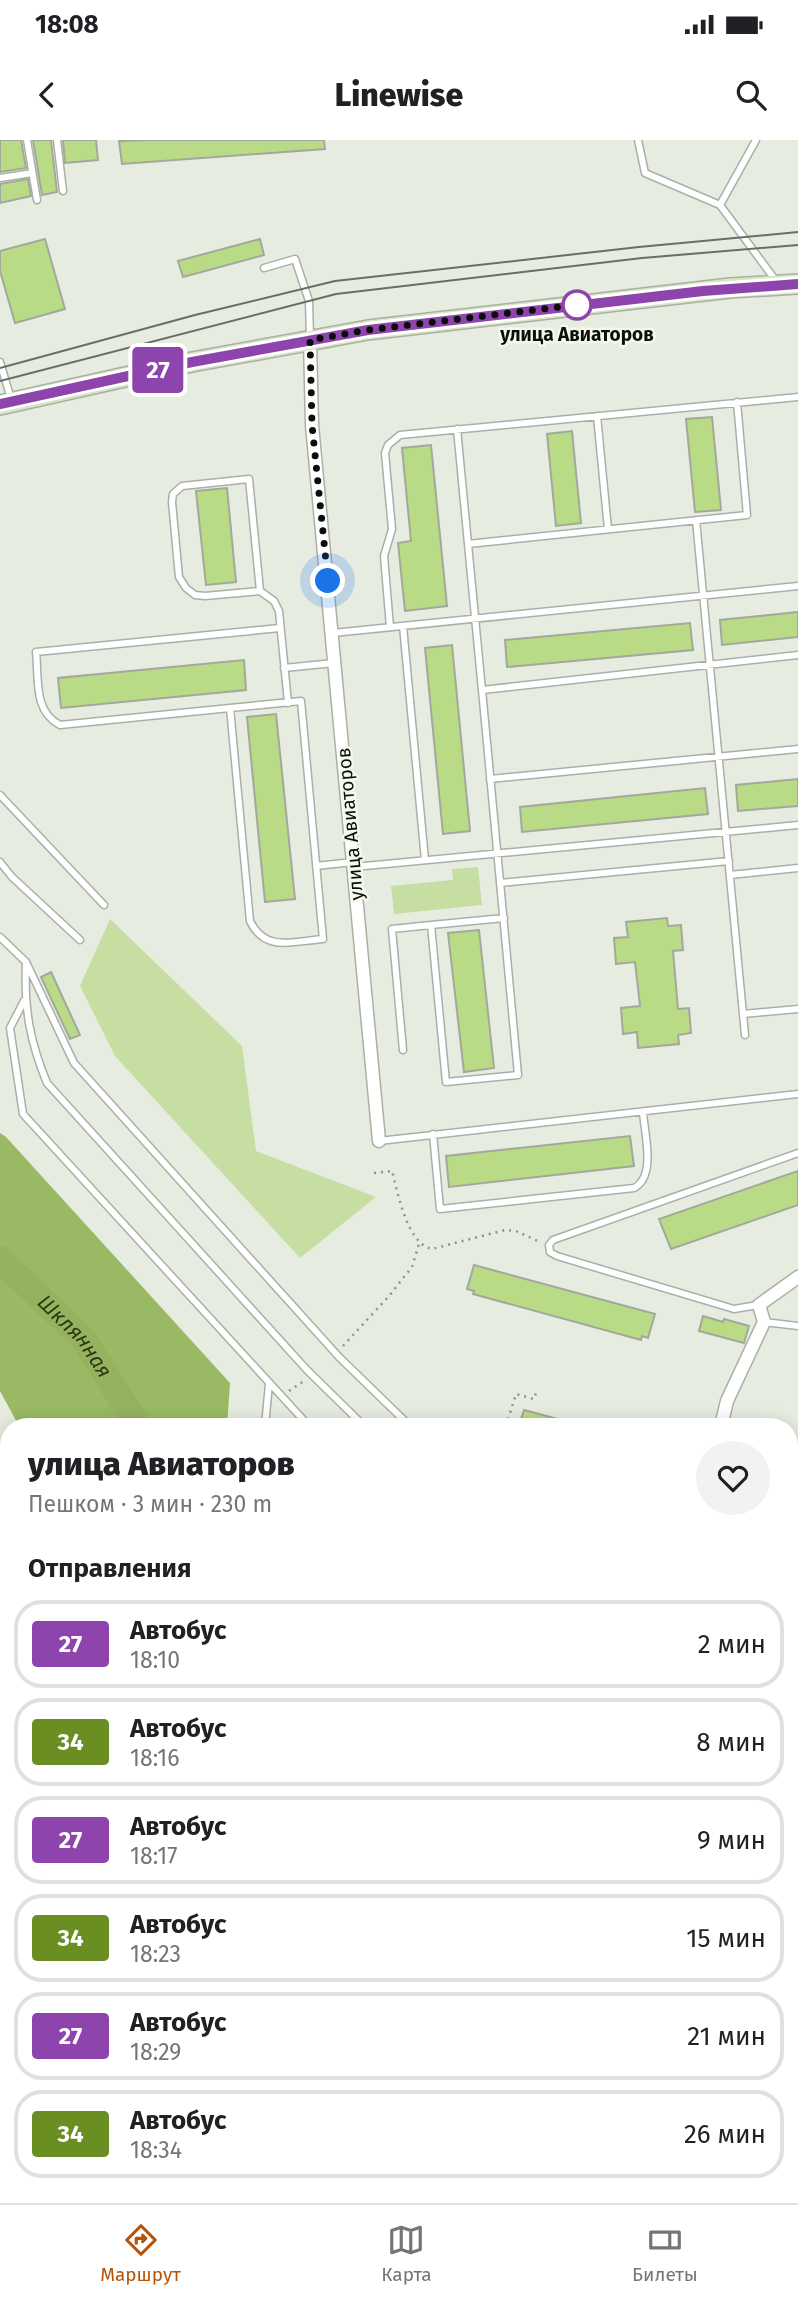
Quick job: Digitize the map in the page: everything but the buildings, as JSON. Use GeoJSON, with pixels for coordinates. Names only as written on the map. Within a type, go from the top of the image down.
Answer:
{"type":"FeatureCollection","features":[{"type":"Feature","properties":{"kind":"main road"},"geometry":{"type":"LineString","coordinates":[[6,403],[192,362],[368,330],[730,288],[788,285]]}},
{"type":"Feature","properties":{"kind":"street","name":"улица Авиаторов"},"geometry":{"type":"LineString","coordinates":[[310,340],[312,425],[379,1141]]}},
{"type":"Feature","properties":{"kind":"street"},"geometry":{"type":"LineString","coordinates":[[723,1418],[727,1401],[764,1322],[759,1305],[798,1277]]}},
{"type":"Feature","properties":{"kind":"lane"},"geometry":{"type":"LineString","coordinates":[[27,140],[37,200]]}},
{"type":"Feature","properties":{"kind":"lane"},"geometry":{"type":"LineString","coordinates":[[57,140],[63,191]]}},
{"type":"Feature","properties":{"kind":"lane"},"geometry":{"type":"LineString","coordinates":[[638,140],[645,173],[720,205],[788,285]]}},
{"type":"Feature","properties":{"kind":"lane"},"geometry":{"type":"LineString","coordinates":[[720,205],[756,140]]}},
{"type":"Feature","properties":{"kind":"lane"},"geometry":{"type":"LineString","coordinates":[[0,178],[32,173]]}},
{"type":"Feature","properties":{"kind":"lane"},"geometry":{"type":"LineString","coordinates":[[264,268],[295,259],[309,301],[310,340]]}},
{"type":"Feature","properties":{"kind":"lane"},"geometry":{"type":"LineString","coordinates":[[0,362],[6,403]]}},
{"type":"Feature","properties":{"kind":"lane"},"geometry":{"type":"LineString","coordinates":[[390,627],[384,556],[393,529],[385,453],[388,445],[400,435],[798,397]]}},
{"type":"Feature","properties":{"kind":"lane"},"geometry":{"type":"LineString","coordinates":[[468,544],[747,514],[737,402]]}},
{"type":"Feature","properties":{"kind":"lane"},"geometry":{"type":"LineString","coordinates":[[597,416],[608,529]]}},
{"type":"Feature","properties":{"kind":"lane"},"geometry":{"type":"LineString","coordinates":[[431,925],[446,1082],[518,1074],[457,429]]}},
{"type":"Feature","properties":{"kind":"lane"},"geometry":{"type":"LineString","coordinates":[[260,591],[249,480],[182,486],[177,489],[172,502],[179,577],[195,595],[260,591],[274,601],[279,611],[288,703]]}},
{"type":"Feature","properties":{"kind":"lane"},"geometry":{"type":"LineString","coordinates":[[696,520],[745,1035]]}},
{"type":"Feature","properties":{"kind":"lane"},"geometry":{"type":"LineString","coordinates":[[333,633],[798,586]]}},
{"type":"Feature","properties":{"kind":"lane"},"geometry":{"type":"LineString","coordinates":[[403,626],[425,860]]}},
{"type":"Feature","properties":{"kind":"lane"},"geometry":{"type":"LineString","coordinates":[[230,708],[250,921],[256,933],[264,940],[275,943],[323,939],[301,701],[288,703],[230,708],[60,725],[48,719],[41,709],[36,652],[280,628]]}},
{"type":"Feature","properties":{"kind":"lane"},"geometry":{"type":"LineString","coordinates":[[482,691],[798,655]]}},
{"type":"Feature","properties":{"kind":"lane"},"geometry":{"type":"LineString","coordinates":[[284,668],[336,663]]}},
{"type":"Feature","properties":{"kind":"lane"},"geometry":{"type":"LineString","coordinates":[[490,779],[798,749]]}},
{"type":"Feature","properties":{"kind":"lane"},"geometry":{"type":"LineString","coordinates":[[0,795],[104,905]]}},
{"type":"Feature","properties":{"kind":"lane"},"geometry":{"type":"LineString","coordinates":[[316,866],[425,860],[798,825]]}},
{"type":"Feature","properties":{"kind":"lane"},"geometry":{"type":"LineString","coordinates":[[500,883],[729,861]]}},
{"type":"Feature","properties":{"kind":"lane"},"geometry":{"type":"LineString","coordinates":[[0,862],[12,877],[80,940]]}},
{"type":"Feature","properties":{"kind":"lane"},"geometry":{"type":"LineString","coordinates":[[730,875],[798,868]]}},
{"type":"Feature","properties":{"kind":"lane"},"geometry":{"type":"LineString","coordinates":[[403,1050],[392,929],[503,918]]}},
{"type":"Feature","properties":{"kind":"lane"},"geometry":{"type":"LineString","coordinates":[[0,937],[26,962],[74,1063],[336,1353],[402,1418]]}},
{"type":"Feature","properties":{"kind":"lane"},"geometry":{"type":"LineString","coordinates":[[26,962],[24,999],[33,1050],[47,1083],[313,1376],[356,1418]]}},
{"type":"Feature","properties":{"kind":"lane"},"geometry":{"type":"LineString","coordinates":[[24,999],[10,1028],[23,1114],[301,1418]]}},
{"type":"Feature","properties":{"kind":"lane"},"geometry":{"type":"LineString","coordinates":[[743,1014],[798,1009]]}},
{"type":"Feature","properties":{"kind":"lane"},"geometry":{"type":"LineString","coordinates":[[379,1141],[798,1094]]}},
{"type":"Feature","properties":{"kind":"lane"},"geometry":{"type":"LineString","coordinates":[[433,1134],[440,1209],[634,1188],[643,1184],[648,1173],[643,1112]]}},
{"type":"Feature","properties":{"kind":"lane"},"geometry":{"type":"LineString","coordinates":[[759,1305],[734,1309],[557,1256],[550,1252],[549,1245],[553,1240],[798,1153]]}},
{"type":"Feature","properties":{"kind":"lane"},"geometry":{"type":"LineString","coordinates":[[764,1322],[798,1326]]}},
{"type":"Feature","properties":{"kind":"lane"},"geometry":{"type":"LineString","coordinates":[[266,1418],[269,1384]]}},
{"type":"Feature","properties":{"kind":"path"},"geometry":{"type":"LineString","coordinates":[[374,1173],[392,1171],[414,1238],[419,1244],[432,1249],[505,1230],[516,1231],[549,1245]]}},
{"type":"Feature","properties":{"kind":"path"},"geometry":{"type":"LineString","coordinates":[[336,1353],[412,1267],[419,1244]]}},
{"type":"Feature","properties":{"kind":"path"},"geometry":{"type":"LineString","coordinates":[[280,1396],[313,1376]]}},
{"type":"Feature","properties":{"kind":"path"},"geometry":{"type":"LineString","coordinates":[[508,1418],[516,1394],[534,1399],[537,1390]]}},
{"type":"Feature","properties":{"kind":"green space"},"geometry":{"type":"Polygon","coordinates":[[[478,867],[482,905],[394,914],[391,886],[453,880],[452,869],[478,867]]]}},
{"type":"Feature","properties":{"kind":"green space"},"geometry":{"type":"Polygon","coordinates":[[[110,919],[242,1046],[256,1151],[376,1197],[300,1258],[115,1056],[80,986],[110,919]]]}},
{"type":"Feature","properties":{"kind":"green space"},"geometry":{"type":"Polygon","coordinates":[[[0,1133],[230,1383],[228,1418],[15,1418],[0,1391],[0,1133]]]}},
{"type":"Feature","properties":{"kind":"waterway","name":"Шклянная"},"geometry":{"type":"LineString","coordinates":[[0,1259],[84,1340],[133,1418]]}},
{"type":"Feature","properties":{"kind":"tram line"},"geometry":{"type":"LineString","coordinates":[[0,368],[195,315],[335,281],[798,232]]}},
{"type":"Feature","properties":{"kind":"tram line"},"geometry":{"type":"LineString","coordinates":[[0,381],[336,294],[642,258],[798,245]]}},
{"type":"Feature","properties":{"kind":"bus line","name":"27"},"geometry":{"type":"LineString","coordinates":[[0,404],[192,362],[368,330],[730,288],[798,284]]}},
{"type":"Feature","properties":{"kind":"place","name":"улица Авиаторов"},"geometry":{"type":"Point","coordinates":[577,305]}},
{"type":"Feature","properties":{"kind":"route"},"geometry":{"type":"LineString","coordinates":[[328,581],[312,425],[310,340],[368,330],[577,305]]}}]}
